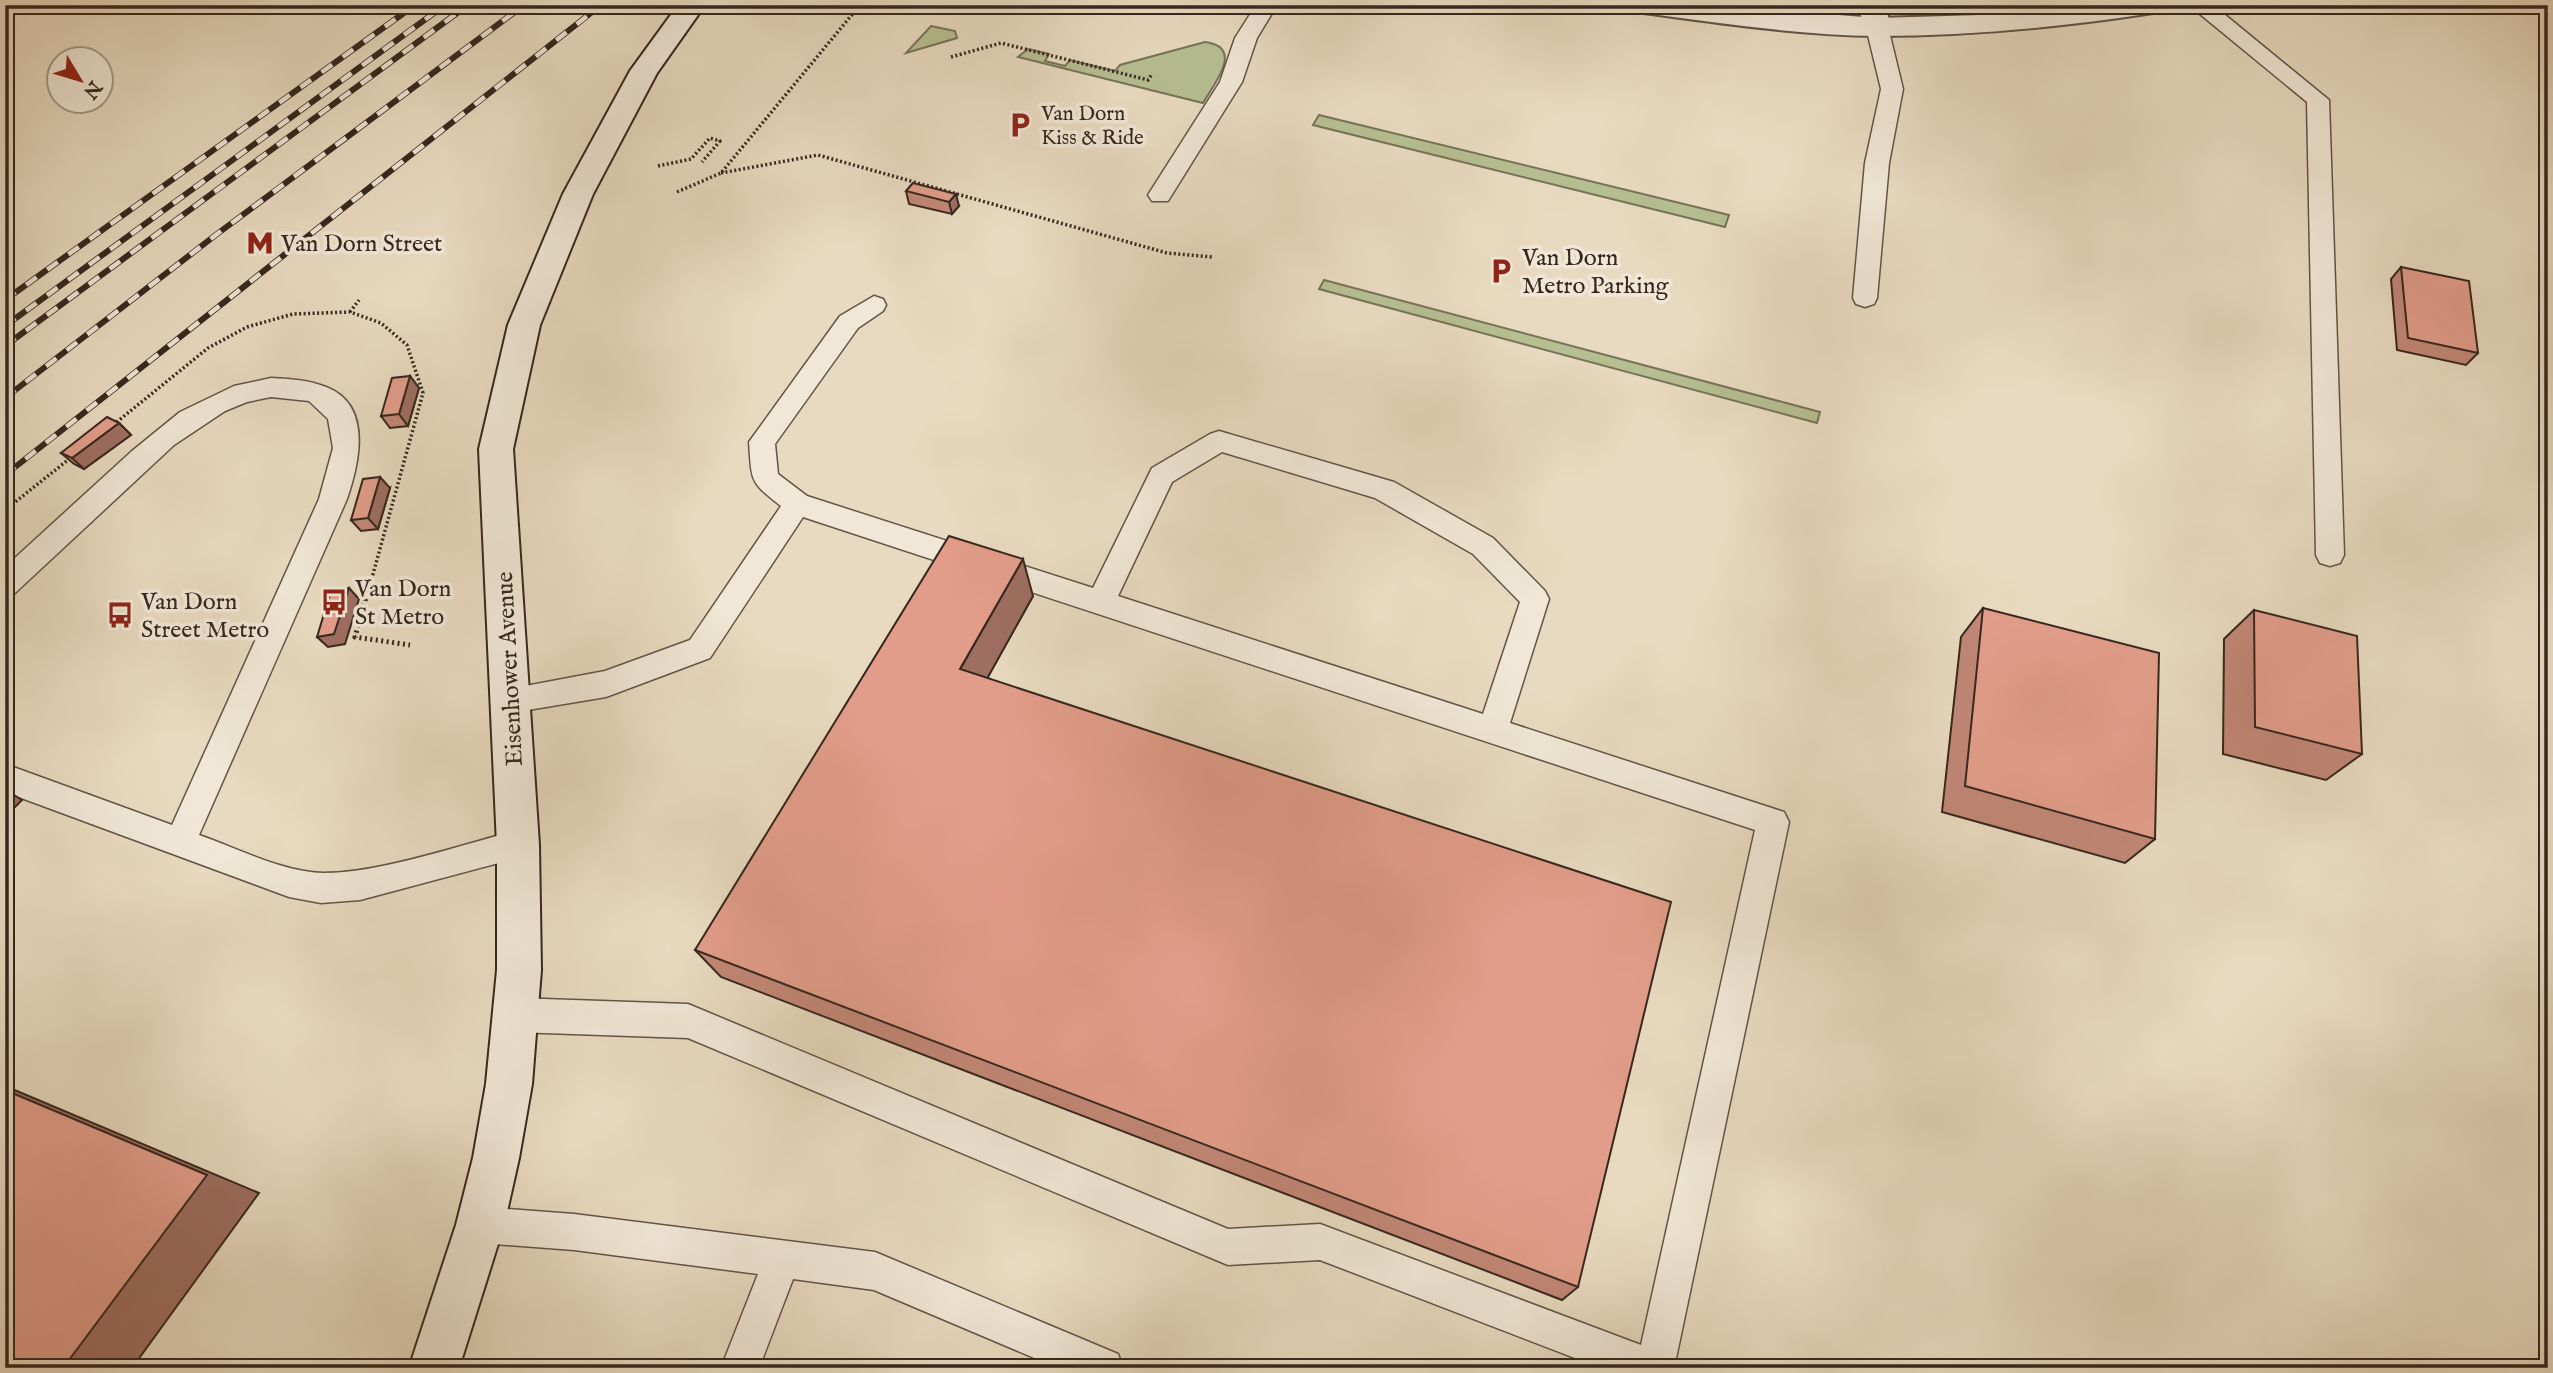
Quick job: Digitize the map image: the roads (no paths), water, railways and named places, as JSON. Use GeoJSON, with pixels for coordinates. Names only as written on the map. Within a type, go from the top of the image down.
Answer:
{"type":"FeatureCollection","features":[{"type":"Feature","properties":{"kind":"main road","name":"Eisenhower Avenue"},"geometry":{"type":"LineString","coordinates":[[434,1368],[480,1225],[509,1084],[519,970],[518,845],[496,449],[524,325],[578,194],[644,71],[692,5]]}},
{"type":"Feature","properties":{"kind":"main road"},"geometry":{"type":"LineString","coordinates":[[1643,5],[1744,18],[1874,16],[1982,23],[2153,5]]}},
{"type":"Feature","properties":{"kind":"lane"},"geometry":{"type":"LineString","coordinates":[[1160,195],[1231,82],[1246,38],[1267,5]]}},
{"type":"Feature","properties":{"kind":"lane"},"geometry":{"type":"LineString","coordinates":[[2199,5],[2318,100],[2330,555]]}},
{"type":"Feature","properties":{"kind":"lane"},"geometry":{"type":"LineString","coordinates":[[1864,298],[1877,163],[1892,89],[1874,16]]}},
{"type":"Feature","properties":{"kind":"lane"},"geometry":{"type":"LineString","coordinates":[[515,1015],[688,1021],[1228,1247],[1320,1242],[1653,1368],[1773,822],[797,504],[765,479],[762,442],[849,322],[874,305]]}},
{"type":"Feature","properties":{"kind":"lane"},"geometry":{"type":"LineString","coordinates":[[5,585],[155,446],[226,400],[273,387],[296,388],[322,394],[342,414],[348,433],[345,465],[333,499],[180,842]]}},
{"type":"Feature","properties":{"kind":"lane"},"geometry":{"type":"LineString","coordinates":[[1101,601],[1162,475],[1219,441],[1384,490],[1483,546],[1535,599],[1493,730]]}},
{"type":"Feature","properties":{"kind":"lane"},"geometry":{"type":"LineString","coordinates":[[510,700],[606,684],[700,649],[797,504]]}},
{"type":"Feature","properties":{"kind":"lane"},"geometry":{"type":"LineString","coordinates":[[5,778],[289,882],[321,888],[360,885],[518,845]]}},
{"type":"Feature","properties":{"kind":"lane"},"geometry":{"type":"LineString","coordinates":[[480,1225],[573,1232],[875,1271],[1104,1368]]}},
{"type":"Feature","properties":{"kind":"lane"},"geometry":{"type":"LineString","coordinates":[[740,1368],[782,1260]]}},
{"type":"Feature","properties":{"kind":"railway"},"geometry":{"type":"LineString","coordinates":[[5,300],[415,5]]}},
{"type":"Feature","properties":{"kind":"railway"},"geometry":{"type":"LineString","coordinates":[[5,326],[445,5]]}},
{"type":"Feature","properties":{"kind":"railway"},"geometry":{"type":"LineString","coordinates":[[5,346],[468,5]]}},
{"type":"Feature","properties":{"kind":"railway"},"geometry":{"type":"LineString","coordinates":[[5,398],[217,234],[524,5]]}},
{"type":"Feature","properties":{"kind":"railway"},"geometry":{"type":"LineString","coordinates":[[5,475],[601,5]]}},
{"type":"Feature","properties":{"kind":"place","name":"Van Dorn Kiss & Ride"},"geometry":{"type":"Point","coordinates":[1020,125]}},
{"type":"Feature","properties":{"kind":"place","name":"Van Dorn Street"},"geometry":{"type":"Point","coordinates":[260,243]}},
{"type":"Feature","properties":{"kind":"place","name":"Van Dorn Metro Parking"},"geometry":{"type":"Point","coordinates":[1501,271]}},
{"type":"Feature","properties":{"kind":"place","name":"Van Dorn St Metro"},"geometry":{"type":"Point","coordinates":[334,602]}},
{"type":"Feature","properties":{"kind":"place","name":"Van Dorn Street Metro"},"geometry":{"type":"Point","coordinates":[120,615]}}]}
